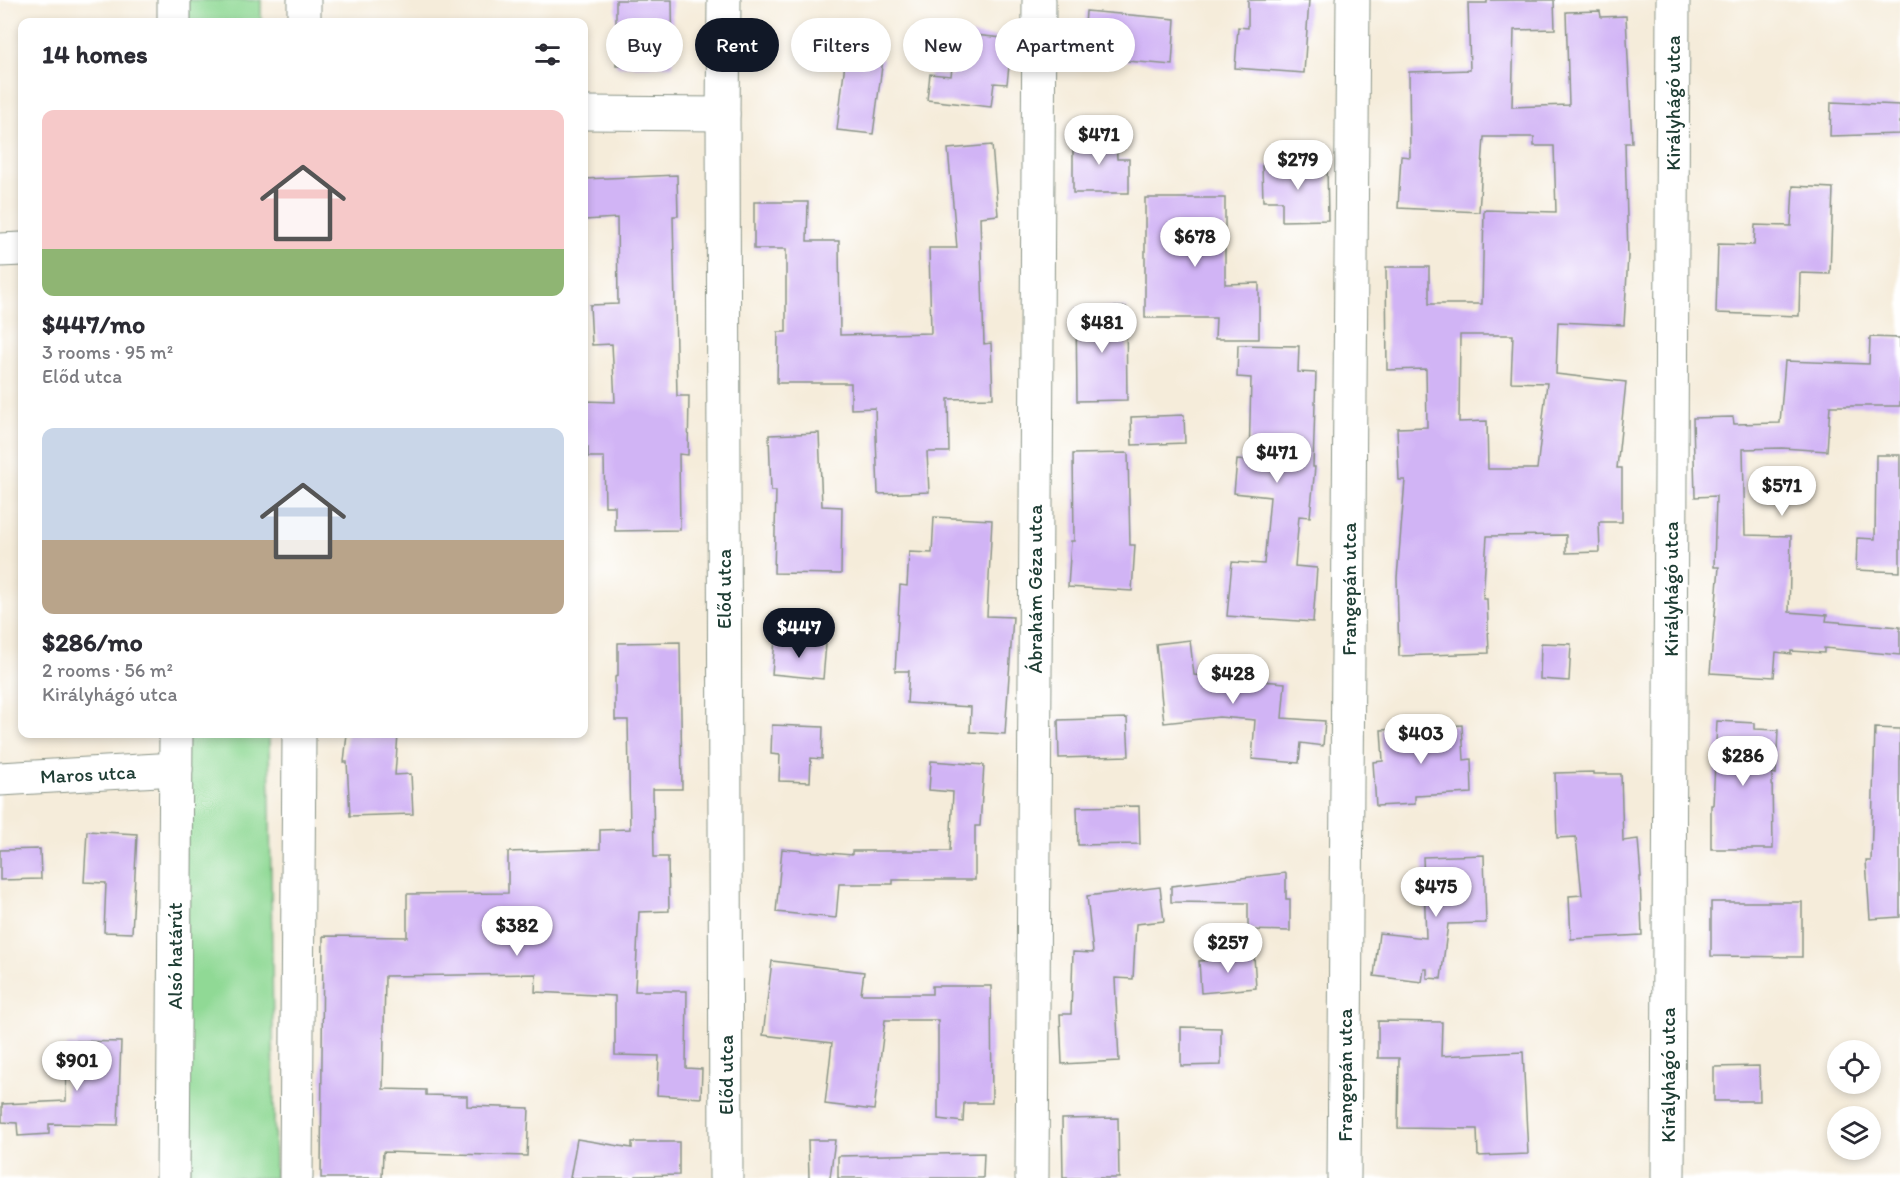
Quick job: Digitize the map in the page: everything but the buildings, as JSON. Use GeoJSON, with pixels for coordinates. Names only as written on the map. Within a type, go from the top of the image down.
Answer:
{"type":"FeatureCollection","features":[{"type":"Feature","properties":{"kind":"street"},"geometry":{"type":"LineString","coordinates":[[174,0],[174,18]]}},
{"type":"Feature","properties":{"kind":"street"},"geometry":{"type":"LineString","coordinates":[[304,0],[304,18]]}},
{"type":"Feature","properties":{"kind":"street","name":"Előd utca"},"geometry":{"type":"LineString","coordinates":[[724,0],[726,1178]]}},
{"type":"Feature","properties":{"kind":"street","name":"Ábrahám Géza utca"},"geometry":{"type":"LineString","coordinates":[[1032,1178],[1039,0]]}},
{"type":"Feature","properties":{"kind":"street","name":"Frangepán utca"},"geometry":{"type":"LineString","coordinates":[[1344,1178],[1353,0]]}},
{"type":"Feature","properties":{"kind":"street","name":"Királyhágó utca"},"geometry":{"type":"LineString","coordinates":[[1668,1178],[1673,0]]}},
{"type":"Feature","properties":{"kind":"street"},"geometry":{"type":"LineString","coordinates":[[588,112],[723,114]]}},
{"type":"Feature","properties":{"kind":"street"},"geometry":{"type":"LineString","coordinates":[[0,250],[18,249]]}},
{"type":"Feature","properties":{"kind":"street","name":"Alsó határút"},"geometry":{"type":"LineString","coordinates":[[173,1178],[176,738]]}},
{"type":"Feature","properties":{"kind":"street"},"geometry":{"type":"LineString","coordinates":[[296,1178],[299,738]]}},
{"type":"Feature","properties":{"kind":"street","name":"Maros utca"},"geometry":{"type":"LineString","coordinates":[[0,779],[176,769]]}},
{"type":"Feature","properties":{"kind":"green space"},"geometry":{"type":"Polygon","coordinates":[[[180,0],[261,0],[261,18],[180,18],[180,0]]]}},
{"type":"Feature","properties":{"kind":"green space"},"geometry":{"type":"Polygon","coordinates":[[[184,738],[269,738],[275,1178],[186,1178],[184,738]]]}}]}
